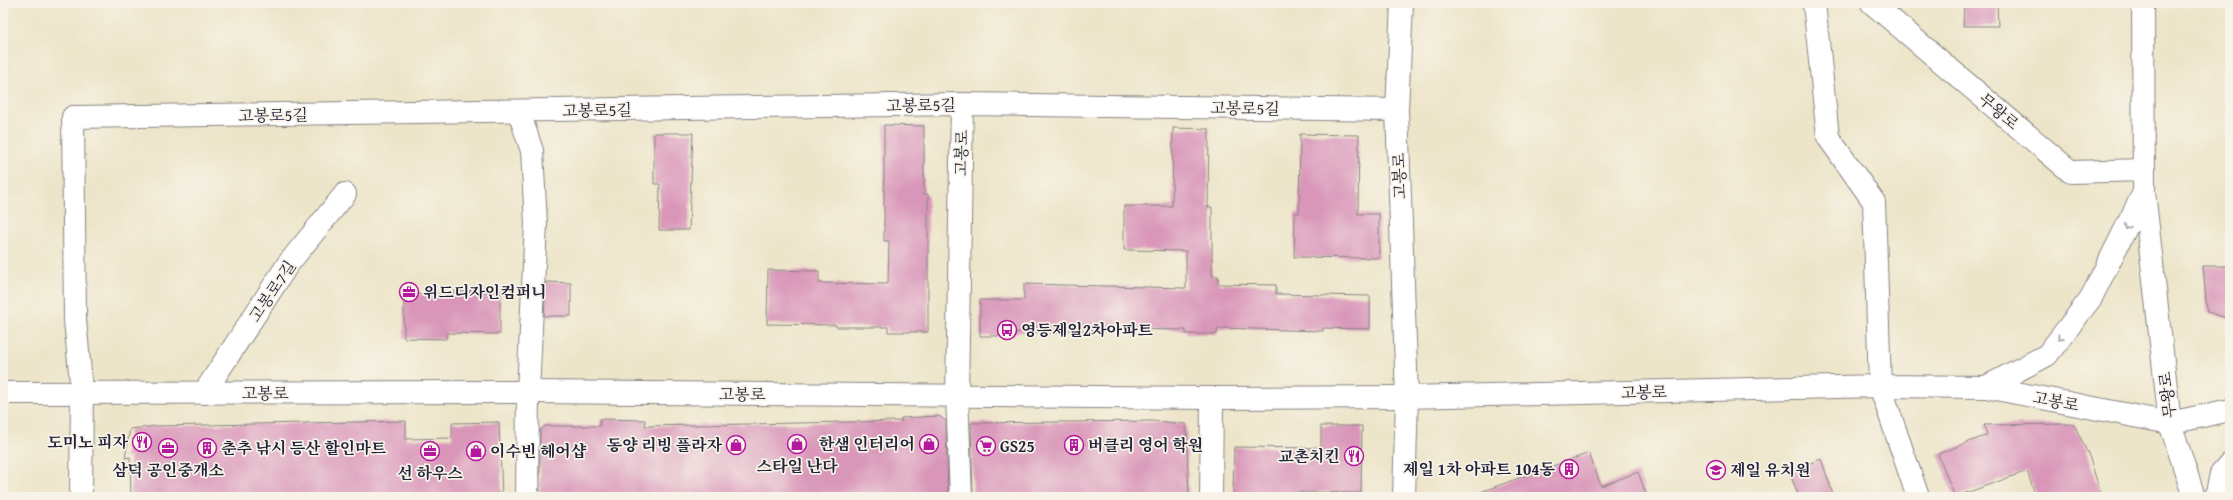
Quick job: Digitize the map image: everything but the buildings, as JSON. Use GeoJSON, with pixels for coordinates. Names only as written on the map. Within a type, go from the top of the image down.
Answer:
{"type":"FeatureCollection","features":[{"type":"Feature","properties":{"kind":"street","name":"고봉로"},"geometry":{"type":"LineString","coordinates":[[1402,3],[1397,110],[1407,397]]}},
{"type":"Feature","properties":{"kind":"street"},"geometry":{"type":"LineString","coordinates":[[1814,3],[1828,138],[1874,202],[1880,386],[1918,497]]}},
{"type":"Feature","properties":{"kind":"street","name":"무왕로"},"geometry":{"type":"LineString","coordinates":[[1872,3],[2071,172],[2144,170]]}},
{"type":"Feature","properties":{"kind":"street","name":"무왕로"},"geometry":{"type":"LineString","coordinates":[[2143,3],[2144,192],[2170,423],[2194,497]]}},
{"type":"Feature","properties":{"kind":"street","name":"고봉로"},"geometry":{"type":"LineString","coordinates":[[957,395],[962,104]]}},
{"type":"Feature","properties":{"kind":"street","name":"고봉로5길"},"geometry":{"type":"LineString","coordinates":[[82,393],[75,320],[73,117],[519,112],[962,104],[1397,110]]}},
{"type":"Feature","properties":{"kind":"street"},"geometry":{"type":"LineString","coordinates":[[519,112],[532,151],[536,224],[528,392],[527,497]]}},
{"type":"Feature","properties":{"kind":"street"},"geometry":{"type":"LineString","coordinates":[[1986,387],[2047,355],[2091,298],[2144,192]]}},
{"type":"Feature","properties":{"kind":"street","name":"고봉로7길"},"geometry":{"type":"LineString","coordinates":[[204,393],[288,264],[345,194]]}},
{"type":"Feature","properties":{"kind":"street","name":"고봉로"},"geometry":{"type":"LineString","coordinates":[[3,393],[528,392],[1212,398],[1407,397],[1880,386],[1986,387],[2170,423],[2230,410]]}},
{"type":"Feature","properties":{"kind":"street"},"geometry":{"type":"LineString","coordinates":[[81,497],[82,393]]}},
{"type":"Feature","properties":{"kind":"street"},"geometry":{"type":"LineString","coordinates":[[957,395],[961,497]]}},
{"type":"Feature","properties":{"kind":"street"},"geometry":{"type":"LineString","coordinates":[[1404,497],[1407,397]]}},
{"type":"Feature","properties":{"kind":"street"},"geometry":{"type":"LineString","coordinates":[[1211,497],[1212,398]]}},
{"type":"Feature","properties":{"kind":"street"},"geometry":{"type":"LineString","coordinates":[[2216,497],[2221,474],[2230,464]]}},
{"type":"Feature","properties":{"kind":"place","name":"위드디자인컴퍼니"},"geometry":{"type":"Point","coordinates":[409,292]}},
{"type":"Feature","properties":{"kind":"place","name":"영등제일2차아파트"},"geometry":{"type":"Point","coordinates":[1007,330]}},
{"type":"Feature","properties":{"kind":"place","name":"도미노 피자"},"geometry":{"type":"Point","coordinates":[142,442]}},
{"type":"Feature","properties":{"kind":"place","name":"스타일 난다"},"geometry":{"type":"Point","coordinates":[797,444]}},
{"type":"Feature","properties":{"kind":"place","name":"한샘 인터리어"},"geometry":{"type":"Point","coordinates":[929,444]}},
{"type":"Feature","properties":{"kind":"place","name":"동양 리빙 플라자"},"geometry":{"type":"Point","coordinates":[736,445]}},
{"type":"Feature","properties":{"kind":"place","name":"버클리 영어 학원"},"geometry":{"type":"Point","coordinates":[1074,445]}},
{"type":"Feature","properties":{"kind":"place","name":"GS25"},"geometry":{"type":"Point","coordinates":[986,446]}},
{"type":"Feature","properties":{"kind":"place","name":"삼덕 공인중개소"},"geometry":{"type":"Point","coordinates":[168,448]}},
{"type":"Feature","properties":{"kind":"place","name":"춘추 낚시 등산 할인마트"},"geometry":{"type":"Point","coordinates":[207,448]}},
{"type":"Feature","properties":{"kind":"place","name":"선 하우스"},"geometry":{"type":"Point","coordinates":[430,451]}},
{"type":"Feature","properties":{"kind":"place","name":"이수빈 헤어샵"},"geometry":{"type":"Point","coordinates":[476,451]}},
{"type":"Feature","properties":{"kind":"place","name":"교촌치킨"},"geometry":{"type":"Point","coordinates":[1354,456]}},
{"type":"Feature","properties":{"kind":"place","name":"제일 1차 아파트 104동"},"geometry":{"type":"Point","coordinates":[1569,469]}},
{"type":"Feature","properties":{"kind":"place","name":"제일 유치원"},"geometry":{"type":"Point","coordinates":[1716,470]}}]}
